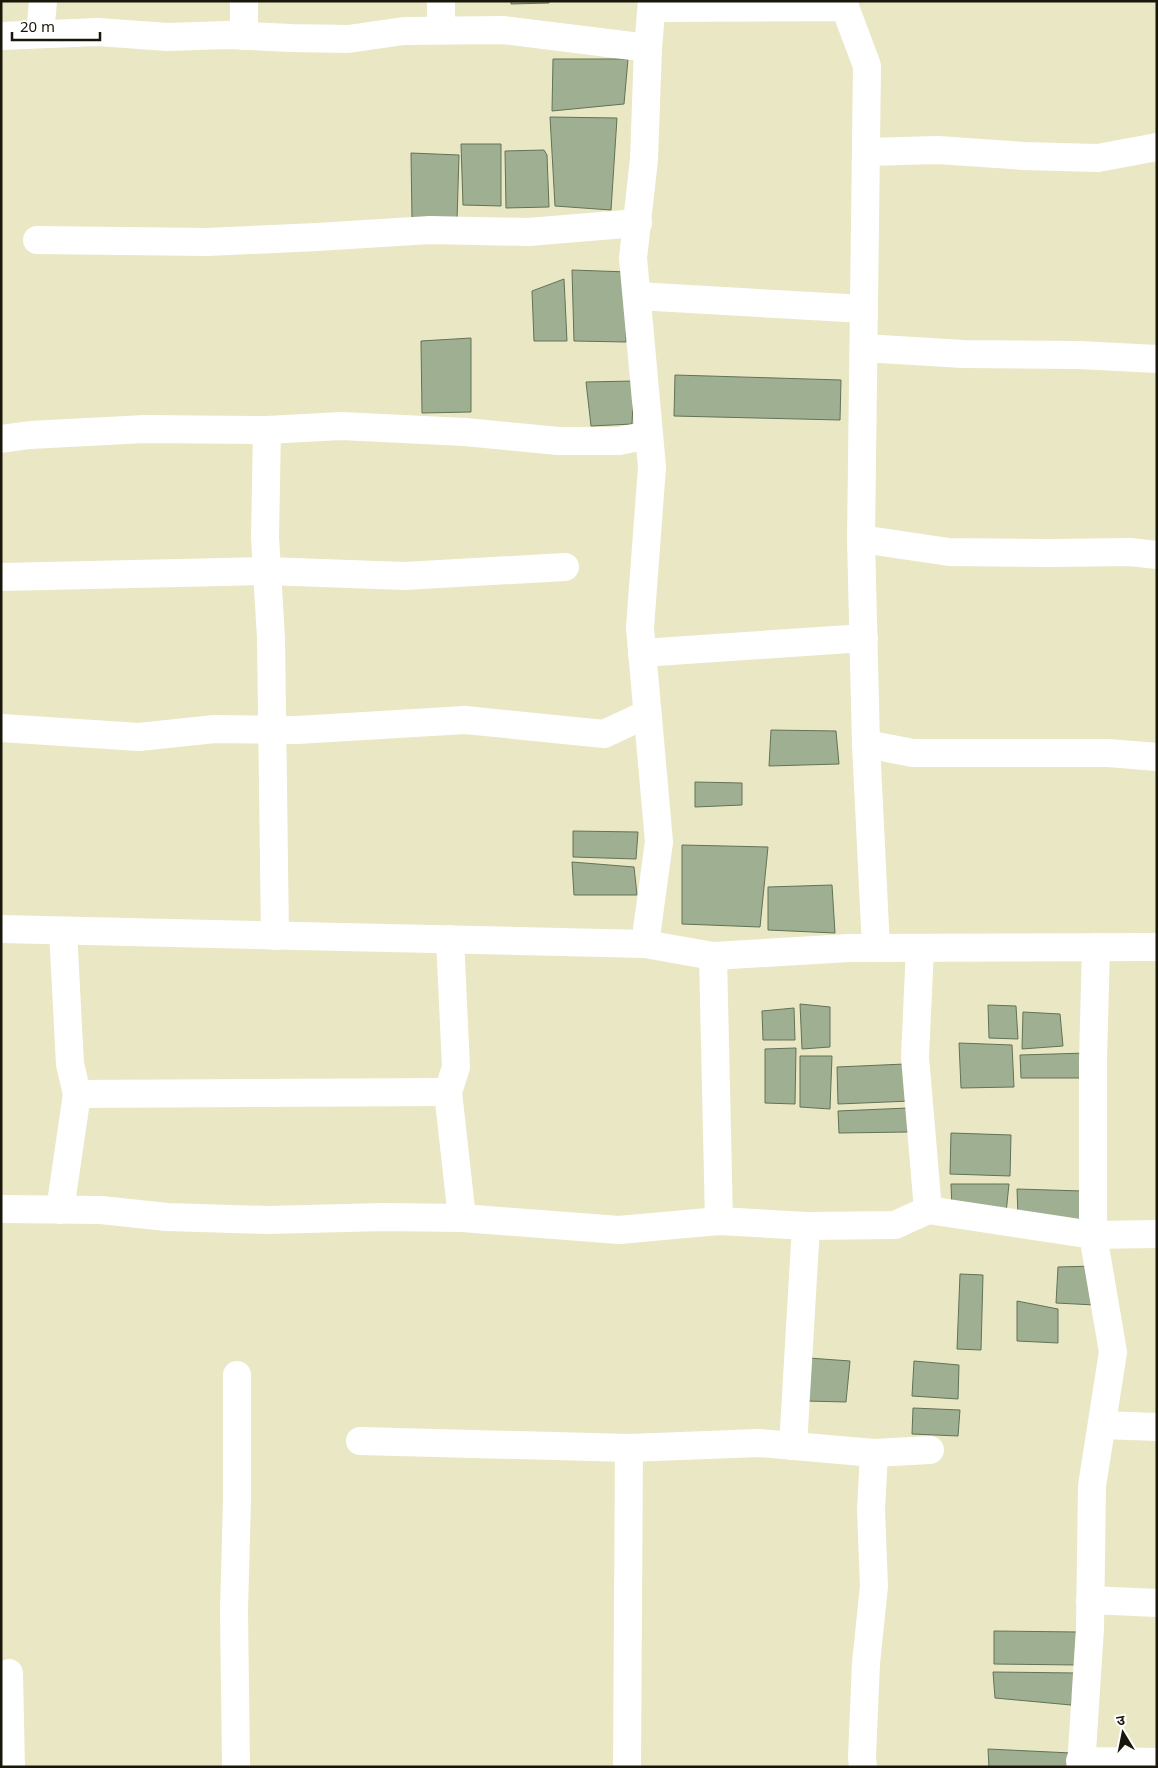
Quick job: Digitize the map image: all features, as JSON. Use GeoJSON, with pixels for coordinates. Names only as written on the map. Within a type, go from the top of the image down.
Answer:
{"type":"FeatureCollection","features":[{"type":"Feature","properties":{"kind":"street"},"geometry":{"type":"LineString","coordinates":[[40,34],[44,1]]}},
{"type":"Feature","properties":{"kind":"street"},"geometry":{"type":"LineString","coordinates":[[244,1],[244,36]]}},
{"type":"Feature","properties":{"kind":"street"},"geometry":{"type":"LineString","coordinates":[[441,1],[441,30]]}},
{"type":"Feature","properties":{"kind":"street"},"geometry":{"type":"LineString","coordinates":[[645,944],[659,842],[640,628],[652,467],[634,258],[644,159],[648,48],[652,4],[845,7],[867,66],[862,539],[866,744],[876,948]]}},
{"type":"Feature","properties":{"kind":"street"},"geometry":{"type":"LineString","coordinates":[[1,36],[98,32],[167,37],[348,38],[404,31],[503,30],[648,48]]}},
{"type":"Feature","properties":{"kind":"street"},"geometry":{"type":"LineString","coordinates":[[866,152],[938,150],[1024,156],[1098,158],[1157,147]]}},
{"type":"Feature","properties":{"kind":"street"},"geometry":{"type":"LineString","coordinates":[[37,240],[207,242],[430,230],[528,232],[638,223]]}},
{"type":"Feature","properties":{"kind":"street"},"geometry":{"type":"LineString","coordinates":[[637,296],[864,309]]}},
{"type":"Feature","properties":{"kind":"street"},"geometry":{"type":"LineString","coordinates":[[864,348],[963,354],[1079,355],[1157,359]]}},
{"type":"Feature","properties":{"kind":"street"},"geometry":{"type":"LineString","coordinates":[[1,439],[30,435],[145,429],[267,430],[341,426],[465,432],[558,442],[619,441],[649,435]]}},
{"type":"Feature","properties":{"kind":"street"},"geometry":{"type":"LineString","coordinates":[[267,430],[266,537],[271,638],[275,936]]}},
{"type":"Feature","properties":{"kind":"street"},"geometry":{"type":"LineString","coordinates":[[862,539],[948,552],[1050,554],[1130,552],[1157,554]]}},
{"type":"Feature","properties":{"kind":"street"},"geometry":{"type":"LineString","coordinates":[[1,577],[267,571],[404,576],[565,567]]}},
{"type":"Feature","properties":{"kind":"street"},"geometry":{"type":"LineString","coordinates":[[642,654],[864,638]]}},
{"type":"Feature","properties":{"kind":"street"},"geometry":{"type":"LineString","coordinates":[[1,728],[139,737],[215,729],[374,726],[466,720],[604,734],[647,714]]}},
{"type":"Feature","properties":{"kind":"street"},"geometry":{"type":"LineString","coordinates":[[866,744],[913,753],[1108,753],[1157,757]]}},
{"type":"Feature","properties":{"kind":"street"},"geometry":{"type":"LineString","coordinates":[[1,929],[645,944],[713,956],[849,948],[1157,946]]}},
{"type":"Feature","properties":{"kind":"street"},"geometry":{"type":"LineString","coordinates":[[60,1210],[77,1094],[70,1064],[63,931]]}},
{"type":"Feature","properties":{"kind":"street"},"geometry":{"type":"LineString","coordinates":[[450,939],[456,1067],[448,1092],[462,1218]]}},
{"type":"Feature","properties":{"kind":"street"},"geometry":{"type":"LineString","coordinates":[[1096,947],[1093,1060],[1093,1235],[1113,1352],[1092,1486],[1090,1628],[1081,1764],[1157,1762]]}},
{"type":"Feature","properties":{"kind":"street"},"geometry":{"type":"LineString","coordinates":[[920,948],[915,1057],[928,1210]]}},
{"type":"Feature","properties":{"kind":"street"},"geometry":{"type":"LineString","coordinates":[[713,956],[719,1221]]}},
{"type":"Feature","properties":{"kind":"street"},"geometry":{"type":"LineString","coordinates":[[77,1094],[448,1092]]}},
{"type":"Feature","properties":{"kind":"street"},"geometry":{"type":"LineString","coordinates":[[1,1209],[101,1210],[167,1217],[267,1220],[385,1216],[462,1218],[620,1230],[719,1221],[806,1226],[896,1225],[928,1210],[1093,1235],[1157,1234]]}},
{"type":"Feature","properties":{"kind":"street"},"geometry":{"type":"LineString","coordinates":[[793,1446],[806,1226]]}},
{"type":"Feature","properties":{"kind":"street"},"geometry":{"type":"LineString","coordinates":[[236,1767],[234,1610],[237,1501],[237,1376]]}},
{"type":"Feature","properties":{"kind":"street"},"geometry":{"type":"LineString","coordinates":[[1102,1425],[1157,1426]]}},
{"type":"Feature","properties":{"kind":"street"},"geometry":{"type":"LineString","coordinates":[[360,1441],[629,1448],[758,1443],[874,1453],[930,1450]]}},
{"type":"Feature","properties":{"kind":"street"},"geometry":{"type":"LineString","coordinates":[[627,1767],[629,1448]]}},
{"type":"Feature","properties":{"kind":"street"},"geometry":{"type":"LineString","coordinates":[[862,1767],[866,1663],[874,1586],[871,1510],[874,1453]]}},
{"type":"Feature","properties":{"kind":"street"},"geometry":{"type":"LineString","coordinates":[[1090,1600],[1157,1603]]}},
{"type":"Feature","properties":{"kind":"street"},"geometry":{"type":"LineString","coordinates":[[9,1673],[11,1767]]}},
{"type":"Feature","properties":{"kind":"building"},"geometry":{"type":"Polygon","coordinates":[[[511,1],[549,1],[549,3],[511,4],[511,1]]]}},
{"type":"Feature","properties":{"kind":"building"},"geometry":{"type":"Polygon","coordinates":[[[553,59],[628,59],[624,104],[552,111],[553,59]]]}},
{"type":"Feature","properties":{"kind":"building"},"geometry":{"type":"Polygon","coordinates":[[[550,117],[617,118],[611,210],[555,206],[550,117]]]}},
{"type":"Feature","properties":{"kind":"building"},"geometry":{"type":"Polygon","coordinates":[[[461,144],[501,144],[501,206],[463,205],[461,144]]]}},
{"type":"Feature","properties":{"kind":"building"},"geometry":{"type":"Polygon","coordinates":[[[544,150],[547,155],[549,207],[506,208],[505,151],[544,150]]]}},
{"type":"Feature","properties":{"kind":"building"},"geometry":{"type":"Polygon","coordinates":[[[411,153],[459,155],[457,221],[412,221],[411,153]]]}},
{"type":"Feature","properties":{"kind":"building"},"geometry":{"type":"Polygon","coordinates":[[[572,270],[628,272],[626,342],[574,341],[572,270]]]}},
{"type":"Feature","properties":{"kind":"building"},"geometry":{"type":"Polygon","coordinates":[[[564,279],[567,341],[534,341],[532,291],[564,279]]]}},
{"type":"Feature","properties":{"kind":"building"},"geometry":{"type":"Polygon","coordinates":[[[471,338],[471,412],[422,413],[421,341],[471,338]]]}},
{"type":"Feature","properties":{"kind":"building"},"geometry":{"type":"Polygon","coordinates":[[[675,375],[841,380],[840,420],[674,416],[675,375]]]}},
{"type":"Feature","properties":{"kind":"building"},"geometry":{"type":"Polygon","coordinates":[[[634,381],[632,424],[591,426],[586,382],[634,381]]]}},
{"type":"Feature","properties":{"kind":"building"},"geometry":{"type":"Polygon","coordinates":[[[771,730],[836,731],[839,764],[769,766],[771,730]]]}},
{"type":"Feature","properties":{"kind":"building"},"geometry":{"type":"Polygon","coordinates":[[[695,782],[742,783],[742,805],[695,807],[695,782]]]}},
{"type":"Feature","properties":{"kind":"building"},"geometry":{"type":"Polygon","coordinates":[[[573,831],[638,832],[636,859],[573,857],[573,831]]]}},
{"type":"Feature","properties":{"kind":"building"},"geometry":{"type":"Polygon","coordinates":[[[682,845],[768,847],[760,927],[682,924],[682,845]]]}},
{"type":"Feature","properties":{"kind":"building"},"geometry":{"type":"Polygon","coordinates":[[[572,862],[634,867],[637,895],[574,895],[572,862]]]}},
{"type":"Feature","properties":{"kind":"building"},"geometry":{"type":"Polygon","coordinates":[[[832,885],[835,933],[768,930],[768,887],[832,885]]]}},
{"type":"Feature","properties":{"kind":"building"},"geometry":{"type":"Polygon","coordinates":[[[800,1004],[830,1007],[830,1047],[802,1049],[800,1004]]]}},
{"type":"Feature","properties":{"kind":"building"},"geometry":{"type":"Polygon","coordinates":[[[988,1005],[1016,1006],[1018,1039],[989,1038],[988,1005]]]}},
{"type":"Feature","properties":{"kind":"building"},"geometry":{"type":"Polygon","coordinates":[[[794,1008],[795,1040],[763,1040],[762,1011],[794,1008]]]}},
{"type":"Feature","properties":{"kind":"building"},"geometry":{"type":"Polygon","coordinates":[[[1023,1012],[1060,1014],[1063,1046],[1022,1049],[1023,1012]]]}},
{"type":"Feature","properties":{"kind":"building"},"geometry":{"type":"Polygon","coordinates":[[[959,1043],[1012,1045],[1014,1087],[961,1088],[959,1043]]]}},
{"type":"Feature","properties":{"kind":"building"},"geometry":{"type":"Polygon","coordinates":[[[796,1048],[795,1104],[765,1103],[765,1049],[796,1048]]]}},
{"type":"Feature","properties":{"kind":"building"},"geometry":{"type":"Polygon","coordinates":[[[1087,1053],[1088,1078],[1021,1078],[1020,1055],[1087,1053]]]}},
{"type":"Feature","properties":{"kind":"building"},"geometry":{"type":"Polygon","coordinates":[[[800,1056],[832,1056],[830,1109],[800,1107],[800,1056]]]}},
{"type":"Feature","properties":{"kind":"building"},"geometry":{"type":"Polygon","coordinates":[[[905,1064],[911,1101],[838,1104],[837,1067],[905,1064]]]}},
{"type":"Feature","properties":{"kind":"building"},"geometry":{"type":"Polygon","coordinates":[[[908,1108],[908,1132],[839,1133],[838,1111],[908,1108]]]}},
{"type":"Feature","properties":{"kind":"building"},"geometry":{"type":"Polygon","coordinates":[[[951,1133],[1011,1135],[1010,1176],[950,1174],[951,1133]]]}},
{"type":"Feature","properties":{"kind":"building"},"geometry":{"type":"Polygon","coordinates":[[[951,1184],[1009,1184],[1006,1213],[952,1208],[951,1184]]]}},
{"type":"Feature","properties":{"kind":"building"},"geometry":{"type":"Polygon","coordinates":[[[1017,1189],[1082,1191],[1082,1222],[1018,1217],[1017,1189]]]}},
{"type":"Feature","properties":{"kind":"building"},"geometry":{"type":"Polygon","coordinates":[[[1094,1266],[1095,1305],[1056,1303],[1058,1267],[1094,1266]]]}},
{"type":"Feature","properties":{"kind":"building"},"geometry":{"type":"Polygon","coordinates":[[[960,1274],[983,1275],[981,1350],[957,1349],[960,1274]]]}},
{"type":"Feature","properties":{"kind":"building"},"geometry":{"type":"Polygon","coordinates":[[[1017,1301],[1058,1309],[1058,1343],[1017,1341],[1017,1301]]]}},
{"type":"Feature","properties":{"kind":"building"},"geometry":{"type":"Polygon","coordinates":[[[809,1358],[850,1361],[846,1402],[806,1401],[809,1358]]]}},
{"type":"Feature","properties":{"kind":"building"},"geometry":{"type":"Polygon","coordinates":[[[914,1361],[959,1365],[958,1399],[912,1396],[914,1361]]]}},
{"type":"Feature","properties":{"kind":"building"},"geometry":{"type":"Polygon","coordinates":[[[913,1408],[960,1410],[958,1436],[912,1434],[913,1408]]]}},
{"type":"Feature","properties":{"kind":"building"},"geometry":{"type":"Polygon","coordinates":[[[994,1631],[1078,1632],[1077,1665],[994,1664],[994,1631]]]}},
{"type":"Feature","properties":{"kind":"building"},"geometry":{"type":"Polygon","coordinates":[[[993,1672],[1076,1673],[1071,1705],[995,1698],[993,1672]]]}},
{"type":"Feature","properties":{"kind":"building"},"geometry":{"type":"Polygon","coordinates":[[[988,1749],[1071,1753],[1071,1767],[989,1767],[988,1749]]]}}]}
